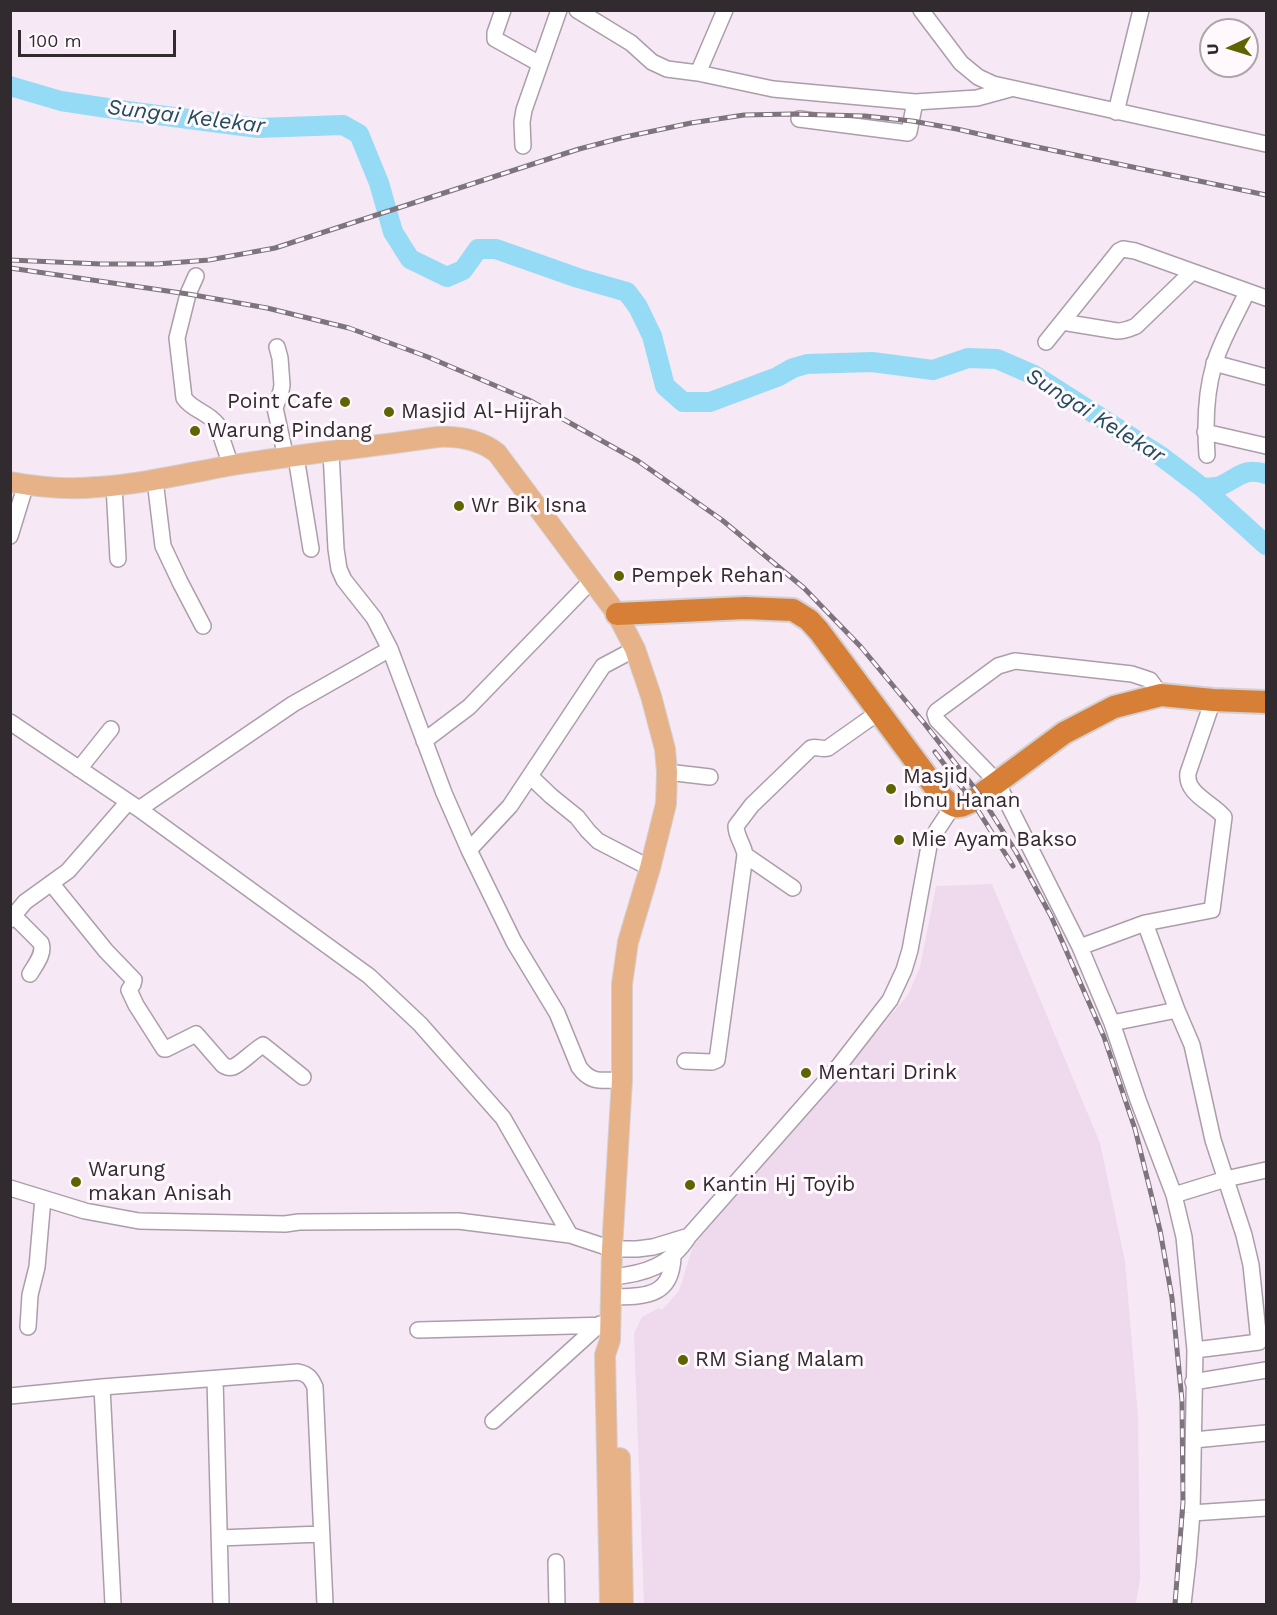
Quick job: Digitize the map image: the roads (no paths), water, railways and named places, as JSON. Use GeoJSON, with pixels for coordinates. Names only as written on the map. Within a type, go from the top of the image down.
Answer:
{"type":"FeatureCollection","features":[{"type":"Feature","properties":{"kind":"highway"},"geometry":{"type":"LineString","coordinates":[[617,614],[746,608],[793,610],[809,620],[819,631],[943,798],[953,806],[962,807],[1064,733],[1114,707],[1161,695],[1266,702]]}},
{"type":"Feature","properties":{"kind":"main road"},"geometry":{"type":"LineString","coordinates":[[14,483],[88,488],[155,480],[291,457],[452,436],[488,446],[497,453],[617,614],[635,650],[651,696],[665,749],[667,772],[666,804],[628,942],[622,984],[622,1080],[605,1355],[609,1605]]}},
{"type":"Feature","properties":{"kind":"main road"},"geometry":{"type":"LineString","coordinates":[[606,1330],[616,1354],[623,1605]]}},
{"type":"Feature","properties":{"kind":"street"},"geometry":{"type":"LineString","coordinates":[[503,10],[495,39],[540,64]]}},
{"type":"Feature","properties":{"kind":"street"},"geometry":{"type":"LineString","coordinates":[[524,146],[522,122],[524,110],[559,10]]}},
{"type":"Feature","properties":{"kind":"street"},"geometry":{"type":"LineString","coordinates":[[577,10],[631,43],[652,62],[667,69],[773,90],[915,102],[977,98],[1010,89]]}},
{"type":"Feature","properties":{"kind":"street"},"geometry":{"type":"LineString","coordinates":[[698,74],[724,10]]}},
{"type":"Feature","properties":{"kind":"street"},"geometry":{"type":"LineString","coordinates":[[1116,112],[1141,10]]}},
{"type":"Feature","properties":{"kind":"street"},"geometry":{"type":"LineString","coordinates":[[923,11],[961,63],[978,77],[993,84],[1266,144]]}},
{"type":"Feature","properties":{"kind":"street"},"geometry":{"type":"LineString","coordinates":[[799,119],[908,133],[915,102]]}},
{"type":"Feature","properties":{"kind":"street"},"geometry":{"type":"LineString","coordinates":[[1046,342],[1119,251],[1123,249],[1135,251],[1266,298]]}},
{"type":"Feature","properties":{"kind":"street"},"geometry":{"type":"LineString","coordinates":[[1062,322],[1125,331],[1136,326],[1192,272]]}},
{"type":"Feature","properties":{"kind":"street"},"geometry":{"type":"LineString","coordinates":[[196,276],[188,294],[177,338],[184,398],[189,404],[213,418],[231,466]]}},
{"type":"Feature","properties":{"kind":"street"},"geometry":{"type":"LineString","coordinates":[[1207,455],[1205,432],[1214,363],[1247,292]]}},
{"type":"Feature","properties":{"kind":"street"},"geometry":{"type":"LineString","coordinates":[[277,347],[282,385],[275,408],[291,457],[311,549]]}},
{"type":"Feature","properties":{"kind":"street"},"geometry":{"type":"LineString","coordinates":[[1214,363],[1266,377]]}},
{"type":"Feature","properties":{"kind":"street"},"geometry":{"type":"LineString","coordinates":[[1205,432],[1266,446]]}},
{"type":"Feature","properties":{"kind":"street"},"geometry":{"type":"LineString","coordinates":[[331,452],[339,569],[344,580],[374,618],[390,649],[424,741],[469,850],[514,942],[557,1013],[579,1067],[591,1080],[622,1080]]}},
{"type":"Feature","properties":{"kind":"street"},"geometry":{"type":"LineString","coordinates":[[155,480],[163,546],[203,626]]}},
{"type":"Feature","properties":{"kind":"street"},"geometry":{"type":"LineString","coordinates":[[10,536],[14,483]]}},
{"type":"Feature","properties":{"kind":"street"},"geometry":{"type":"LineString","coordinates":[[114,485],[118,559]]}},
{"type":"Feature","properties":{"kind":"street"},"geometry":{"type":"LineString","coordinates":[[424,741],[469,707],[592,580]]}},
{"type":"Feature","properties":{"kind":"street"},"geometry":{"type":"LineString","coordinates":[[30,974],[43,948],[41,943],[12,917],[25,902],[68,871],[133,806],[293,704],[390,649]]}},
{"type":"Feature","properties":{"kind":"street"},"geometry":{"type":"LineString","coordinates":[[469,850],[510,806],[603,666],[635,650]]}},
{"type":"Feature","properties":{"kind":"street"},"geometry":{"type":"LineString","coordinates":[[1161,695],[1150,680],[1132,674],[1015,661],[998,666],[935,714],[937,720],[997,782],[1080,947],[1112,1023],[1174,1196],[1184,1237],[1195,1350],[1192,1513],[1183,1605]]}},
{"type":"Feature","properties":{"kind":"street"},"geometry":{"type":"LineString","coordinates":[[1080,947],[1145,923],[1212,910],[1224,816],[1190,786],[1188,773],[1213,700]]}},
{"type":"Feature","properties":{"kind":"street"},"geometry":{"type":"LineString","coordinates":[[686,1060],[712,1062],[717,1060],[745,855],[736,826],[752,806],[811,748],[828,748],[879,712]]}},
{"type":"Feature","properties":{"kind":"street"},"geometry":{"type":"LineString","coordinates":[[10,722],[133,806],[369,976],[420,1024],[503,1118],[570,1235]]}},
{"type":"Feature","properties":{"kind":"street"},"geometry":{"type":"LineString","coordinates":[[80,769],[111,729]]}},
{"type":"Feature","properties":{"kind":"street"},"geometry":{"type":"LineString","coordinates":[[667,772],[710,777]]}},
{"type":"Feature","properties":{"kind":"street"},"geometry":{"type":"LineString","coordinates":[[530,776],[577,817],[598,841],[650,868]]}},
{"type":"Feature","properties":{"kind":"street"},"geometry":{"type":"LineString","coordinates":[[611,1287],[629,1276],[644,1272],[673,1257],[681,1249],[689,1236],[838,1067],[890,1000],[904,970],[910,950],[929,846],[953,806]]}},
{"type":"Feature","properties":{"kind":"street"},"geometry":{"type":"LineString","coordinates":[[745,855],[793,888]]}},
{"type":"Feature","properties":{"kind":"street"},"geometry":{"type":"LineString","coordinates":[[51,883],[106,951],[134,980],[129,990],[164,1049],[196,1034],[223,1065],[229,1067],[235,1066],[263,1045],[303,1077]]}},
{"type":"Feature","properties":{"kind":"street"},"geometry":{"type":"LineString","coordinates":[[1145,923],[1192,1045],[1213,1140],[1244,1235],[1263,1342],[1195,1350]]}},
{"type":"Feature","properties":{"kind":"street"},"geometry":{"type":"LineString","coordinates":[[1112,1023],[1177,1010]]}},
{"type":"Feature","properties":{"kind":"street"},"geometry":{"type":"LineString","coordinates":[[1174,1196],[1226,1179],[1266,1170]]}},
{"type":"Feature","properties":{"kind":"street"},"geometry":{"type":"LineString","coordinates":[[10,1188],[85,1211],[139,1221],[285,1224],[458,1221],[570,1235],[612,1249],[653,1247],[689,1236]]}},
{"type":"Feature","properties":{"kind":"street"},"geometry":{"type":"LineString","coordinates":[[28,1327],[30,1295],[37,1267],[43,1198]]}},
{"type":"Feature","properties":{"kind":"street"},"geometry":{"type":"LineString","coordinates":[[611,1287],[643,1296],[653,1294],[664,1285],[669,1277],[673,1268],[673,1257]]}},
{"type":"Feature","properties":{"kind":"street"},"geometry":{"type":"LineString","coordinates":[[418,1330],[606,1330]]}},
{"type":"Feature","properties":{"kind":"street"},"geometry":{"type":"LineString","coordinates":[[493,1420],[606,1330]]}},
{"type":"Feature","properties":{"kind":"street"},"geometry":{"type":"LineString","coordinates":[[1193,1382],[1266,1370]]}},
{"type":"Feature","properties":{"kind":"street"},"geometry":{"type":"LineString","coordinates":[[10,1396],[298,1372],[305,1374],[312,1379],[315,1387],[325,1605]]}},
{"type":"Feature","properties":{"kind":"street"},"geometry":{"type":"LineString","coordinates":[[215,1379],[221,1605]]}},
{"type":"Feature","properties":{"kind":"street"},"geometry":{"type":"LineString","coordinates":[[102,1387],[113,1605]]}},
{"type":"Feature","properties":{"kind":"street"},"geometry":{"type":"LineString","coordinates":[[1194,1440],[1266,1433]]}},
{"type":"Feature","properties":{"kind":"street"},"geometry":{"type":"LineString","coordinates":[[1192,1513],[1266,1508]]}},
{"type":"Feature","properties":{"kind":"street"},"geometry":{"type":"LineString","coordinates":[[219,1538],[321,1534]]}},
{"type":"Feature","properties":{"kind":"street"},"geometry":{"type":"LineString","coordinates":[[556,1562],[557,1605]]}},
{"type":"Feature","properties":{"kind":"waterway","name":"Sungai Kelekar"},"geometry":{"type":"LineString","coordinates":[[10,86],[61,101],[258,128],[343,125],[359,134],[379,183],[393,232],[410,259],[447,277],[463,270],[478,249],[496,249],[578,278],[627,292],[638,307],[652,336],[665,386],[683,402],[710,402],[807,364],[872,362],[933,370],[968,358],[997,359],[1034,375],[1162,457],[1203,488],[1266,545]]}},
{"type":"Feature","properties":{"kind":"waterway"},"geometry":{"type":"LineString","coordinates":[[1203,488],[1220,486],[1247,472],[1266,474]]}},
{"type":"Feature","properties":{"kind":"railway"},"geometry":{"type":"LineString","coordinates":[[10,260],[157,264],[209,260],[275,248],[579,149],[691,123],[744,115],[865,116],[912,121],[1266,195]]}},
{"type":"Feature","properties":{"kind":"railway"},"geometry":{"type":"LineString","coordinates":[[10,268],[188,294],[267,308],[349,328],[428,357],[529,400],[638,461],[722,520],[804,588],[861,647],[980,795],[1016,852],[1051,916],[1104,1037],[1135,1129],[1160,1230],[1172,1298],[1182,1401],[1183,1502],[1175,1604]]}},
{"type":"Feature","properties":{"kind":"railway"},"geometry":{"type":"LineString","coordinates":[[935,752],[972,801],[1013,866]]}},
{"type":"Feature","properties":{"kind":"place","name":"Point Cafe"},"geometry":{"type":"Point","coordinates":[345,402]}},
{"type":"Feature","properties":{"kind":"place","name":"Masjid Al-Hijrah"},"geometry":{"type":"Point","coordinates":[389,412]}},
{"type":"Feature","properties":{"kind":"place","name":"Warung Pindang"},"geometry":{"type":"Point","coordinates":[195,431]}},
{"type":"Feature","properties":{"kind":"place","name":"Wr Bik Isna"},"geometry":{"type":"Point","coordinates":[459,506]}},
{"type":"Feature","properties":{"kind":"place","name":"Pempek Rehan"},"geometry":{"type":"Point","coordinates":[619,576]}},
{"type":"Feature","properties":{"kind":"place","name":"Masjid Ibnu Hanan"},"geometry":{"type":"Point","coordinates":[891,789]}},
{"type":"Feature","properties":{"kind":"place","name":"Mie Ayam Bakso"},"geometry":{"type":"Point","coordinates":[899,840]}},
{"type":"Feature","properties":{"kind":"place","name":"Mentari Drink"},"geometry":{"type":"Point","coordinates":[806,1073]}},
{"type":"Feature","properties":{"kind":"place","name":"Warung makan Anisah"},"geometry":{"type":"Point","coordinates":[76,1182]}},
{"type":"Feature","properties":{"kind":"place","name":"Kantin Hj Toyib"},"geometry":{"type":"Point","coordinates":[690,1185]}},
{"type":"Feature","properties":{"kind":"place","name":"RM Siang Malam"},"geometry":{"type":"Point","coordinates":[683,1360]}}]}
